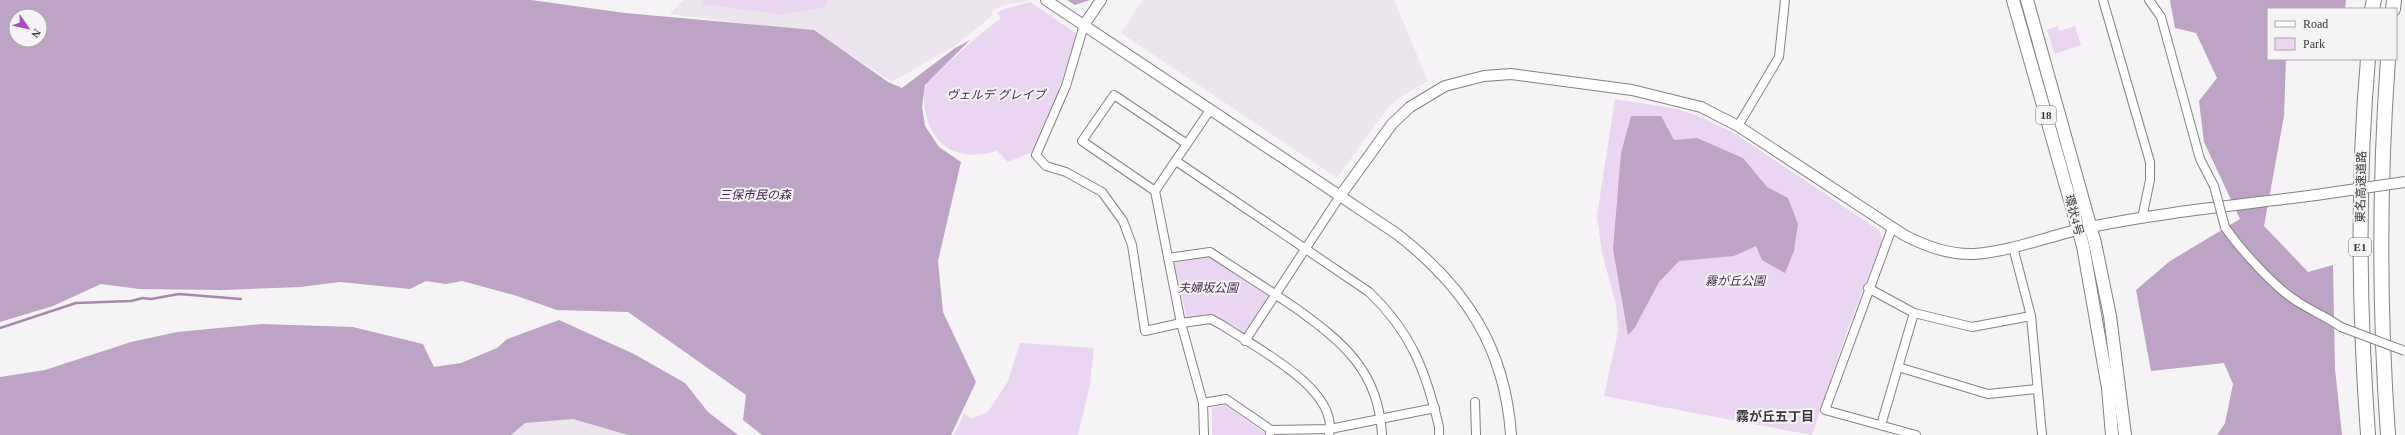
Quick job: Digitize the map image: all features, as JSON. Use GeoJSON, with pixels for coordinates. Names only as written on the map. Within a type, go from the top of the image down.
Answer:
{"type":"FeatureCollection","features":[{"type":"Feature","properties":{"kind":"highway","name":"東名高速道路"},"geometry":{"type":"LineString","coordinates":[[2368,60],[2361,164],[2360,238],[2362,324],[2368,435]]}},
{"type":"Feature","properties":{"kind":"highway","name":"東名高速道路"},"geometry":{"type":"LineString","coordinates":[[2388,60],[2380,226],[2382,330],[2388,435]]}},
{"type":"Feature","properties":{"kind":"main road","name":"環状4号"},"geometry":{"type":"LineString","coordinates":[[2013,0],[2078,229],[2097,315],[2108,388],[2112,435]]}},
{"type":"Feature","properties":{"kind":"main road","name":"環状4号"},"geometry":{"type":"LineString","coordinates":[[2027,0],[2091,227],[2110,316],[2125,435]]}},
{"type":"Feature","properties":{"kind":"street"},"geometry":{"type":"LineString","coordinates":[[1046,0],[1340,196],[1423,254],[1463,297],[1495,356],[1506,394],[1511,435]]}},
{"type":"Feature","properties":{"kind":"street"},"geometry":{"type":"LineString","coordinates":[[1101,0],[1084,25],[1063,92],[1036,155],[1046,166],[1066,172],[1102,192],[1123,221],[1132,245],[1145,332],[1181,323],[1211,319],[1306,381],[1322,402],[1330,432]]}},
{"type":"Feature","properties":{"kind":"street"},"geometry":{"type":"LineString","coordinates":[[1738,126],[1780,57],[1785,0]]}},
{"type":"Feature","properties":{"kind":"street"},"geometry":{"type":"LineString","coordinates":[[2104,0],[2150,162],[2150,180],[2142,218]]}},
{"type":"Feature","properties":{"kind":"street"},"geometry":{"type":"LineString","coordinates":[[2149,0],[2160,17],[2200,159],[2214,186],[2225,227],[2238,245],[2297,302],[2323,314],[2341,327],[2405,351]]}},
{"type":"Feature","properties":{"kind":"street"},"geometry":{"type":"LineString","coordinates":[[1245,341],[1307,249],[1340,196],[1392,124],[1410,108],[1445,86],[1484,76],[1511,74],[1632,90],[1701,107],[1738,126],[1892,228],[1915,241],[1958,253],[1973,254],[2013,247],[2078,229],[2142,218],[2405,182]]}},
{"type":"Feature","properties":{"kind":"street"},"geometry":{"type":"LineString","coordinates":[[1187,144],[1114,95],[1082,141],[1155,191],[1181,323],[1202,402],[1204,435]]}},
{"type":"Feature","properties":{"kind":"street"},"geometry":{"type":"LineString","coordinates":[[1155,191],[1210,110]]}},
{"type":"Feature","properties":{"kind":"street"},"geometry":{"type":"LineString","coordinates":[[1176,161],[1369,292],[1387,309],[1413,347],[1426,377],[1435,408],[1438,435]]}},
{"type":"Feature","properties":{"kind":"street"},"geometry":{"type":"LineString","coordinates":[[1892,228],[1868,288],[1825,410],[1916,435]]}},
{"type":"Feature","properties":{"kind":"street"},"geometry":{"type":"LineString","coordinates":[[2013,247],[2031,316],[2042,435]]}},
{"type":"Feature","properties":{"kind":"street"},"geometry":{"type":"LineString","coordinates":[[1168,258],[1210,252],[1276,294],[1338,339],[1352,355],[1366,375],[1376,397],[1381,418],[1382,435]]}},
{"type":"Feature","properties":{"kind":"street"},"geometry":{"type":"LineString","coordinates":[[1868,288],[1914,313],[1972,326],[2031,316]]}},
{"type":"Feature","properties":{"kind":"street"},"geometry":{"type":"LineString","coordinates":[[1881,425],[1914,313]]}},
{"type":"Feature","properties":{"kind":"street"},"geometry":{"type":"LineString","coordinates":[[1898,367],[1988,394],[2038,389]]}},
{"type":"Feature","properties":{"kind":"street"},"geometry":{"type":"LineString","coordinates":[[1202,402],[1226,398],[1270,432],[1330,432],[1381,418],[1435,408]]}},
{"type":"Feature","properties":{"kind":"street"},"geometry":{"type":"LineString","coordinates":[[1475,402],[1476,435]]}},
{"type":"Feature","properties":{"kind":"shaded area"},"geometry":{"type":"Polygon","coordinates":[[[684,0],[1028,1],[1003,5],[991,12],[993,15],[955,46],[892,82],[814,32],[669,14],[684,0]]]}},
{"type":"Feature","properties":{"kind":"shaded area"},"geometry":{"type":"Polygon","coordinates":[[[1143,0],[1394,0],[1428,81],[1399,98],[1387,109],[1337,178],[1121,33],[1143,0]]]}},
{"type":"Feature","properties":{"kind":"shaded area"},"geometry":{"type":"Polygon","coordinates":[[[554,403],[672,435],[461,435],[554,403]]]}},
{"type":"Feature","properties":{"kind":"green space","name":"三保市民の森"},"geometry":{"type":"Polygon","coordinates":[[[0,0],[531,0],[625,13],[814,30],[888,82],[902,88],[955,48],[970,40],[925,85],[922,107],[925,126],[939,147],[961,162],[938,261],[943,312],[976,382],[951,435],[762,435],[743,420],[746,395],[628,312],[557,310],[514,295],[462,281],[446,284],[426,281],[410,289],[340,282],[301,287],[222,290],[139,289],[101,284],[53,306],[0,322],[0,0]]]}},
{"type":"Feature","properties":{"kind":"green space"},"geometry":{"type":"Polygon","coordinates":[[[703,0],[829,0],[824,7],[781,15],[703,4],[703,0]]]}},
{"type":"Feature","properties":{"kind":"green space"},"geometry":{"type":"Polygon","coordinates":[[[1067,0],[1090,0],[1075,5],[1067,0]]]}},
{"type":"Feature","properties":{"kind":"green space"},"geometry":{"type":"Polygon","coordinates":[[[2170,0],[2346,0],[2345,8],[2267,8],[2267,60],[2286,60],[2284,116],[2264,226],[2308,272],[2333,265],[2335,369],[2342,435],[2217,435],[2225,423],[2233,384],[2224,363],[2151,371],[2136,290],[2170,261],[2240,219],[2204,142],[2199,101],[2217,78],[2196,33],[2175,28],[2170,0]]]}},
{"type":"Feature","properties":{"kind":"green space","name":"ヴェルデ グレイブ"},"geometry":{"type":"Polygon","coordinates":[[[1030,2],[1077,34],[1053,107],[1032,152],[1008,162],[997,151],[973,155],[952,150],[943,145],[930,127],[926,115],[924,92],[926,85],[977,37],[1001,18],[997,13],[1004,9],[1030,2]]]}},
{"type":"Feature","properties":{"kind":"green space"},"geometry":{"type":"Polygon","coordinates":[[[2058,26],[2060,31],[2075,26],[2081,45],[2055,54],[2047,30],[2058,26]]]}},
{"type":"Feature","properties":{"kind":"green space","name":"霧が丘公園"},"geometry":{"type":"Polygon","coordinates":[[[1615,99],[1678,109],[1703,118],[1736,134],[1880,231],[1882,241],[1847,331],[1812,435],[1604,396],[1618,331],[1616,305],[1602,253],[1597,216],[1615,99]]]}},
{"type":"Feature","properties":{"kind":"green space"},"geometry":{"type":"Polygon","coordinates":[[[1631,116],[1661,116],[1674,140],[1697,138],[1743,158],[1767,187],[1788,198],[1798,224],[1794,251],[1785,273],[1762,260],[1756,246],[1734,256],[1679,261],[1659,282],[1634,329],[1628,335],[1613,249],[1621,153],[1631,116]]]}},
{"type":"Feature","properties":{"kind":"green space","name":"夫婦坂公園"},"geometry":{"type":"Polygon","coordinates":[[[1210,256],[1271,296],[1245,336],[1212,315],[1187,319],[1174,263],[1210,256]]]}},
{"type":"Feature","properties":{"kind":"green space"},"geometry":{"type":"Polygon","coordinates":[[[559,320],[634,354],[685,383],[708,412],[738,435],[628,435],[573,419],[525,423],[511,435],[0,435],[0,377],[45,370],[131,342],[177,332],[262,324],[353,327],[423,344],[434,367],[461,363],[497,348],[507,339],[559,320]]]}},
{"type":"Feature","properties":{"kind":"green space"},"geometry":{"type":"Polygon","coordinates":[[[1020,343],[1094,348],[1090,385],[1078,435],[954,435],[964,414],[971,419],[988,412],[1008,381],[1020,343]]]}},
{"type":"Feature","properties":{"kind":"green space"},"geometry":{"type":"Polygon","coordinates":[[[1225,405],[1265,433],[1265,435],[1212,435],[1212,408],[1225,405]]]}},
{"type":"Feature","properties":{"kind":"waterway"},"geometry":{"type":"LineString","coordinates":[[0,328],[76,303],[131,301],[143,298],[151,299],[179,294],[241,299]]}},
{"type":"Feature","properties":{"kind":"district","name":"霧が丘五丁目"},"geometry":{"type":"Point","coordinates":[1775,416]}}]}
